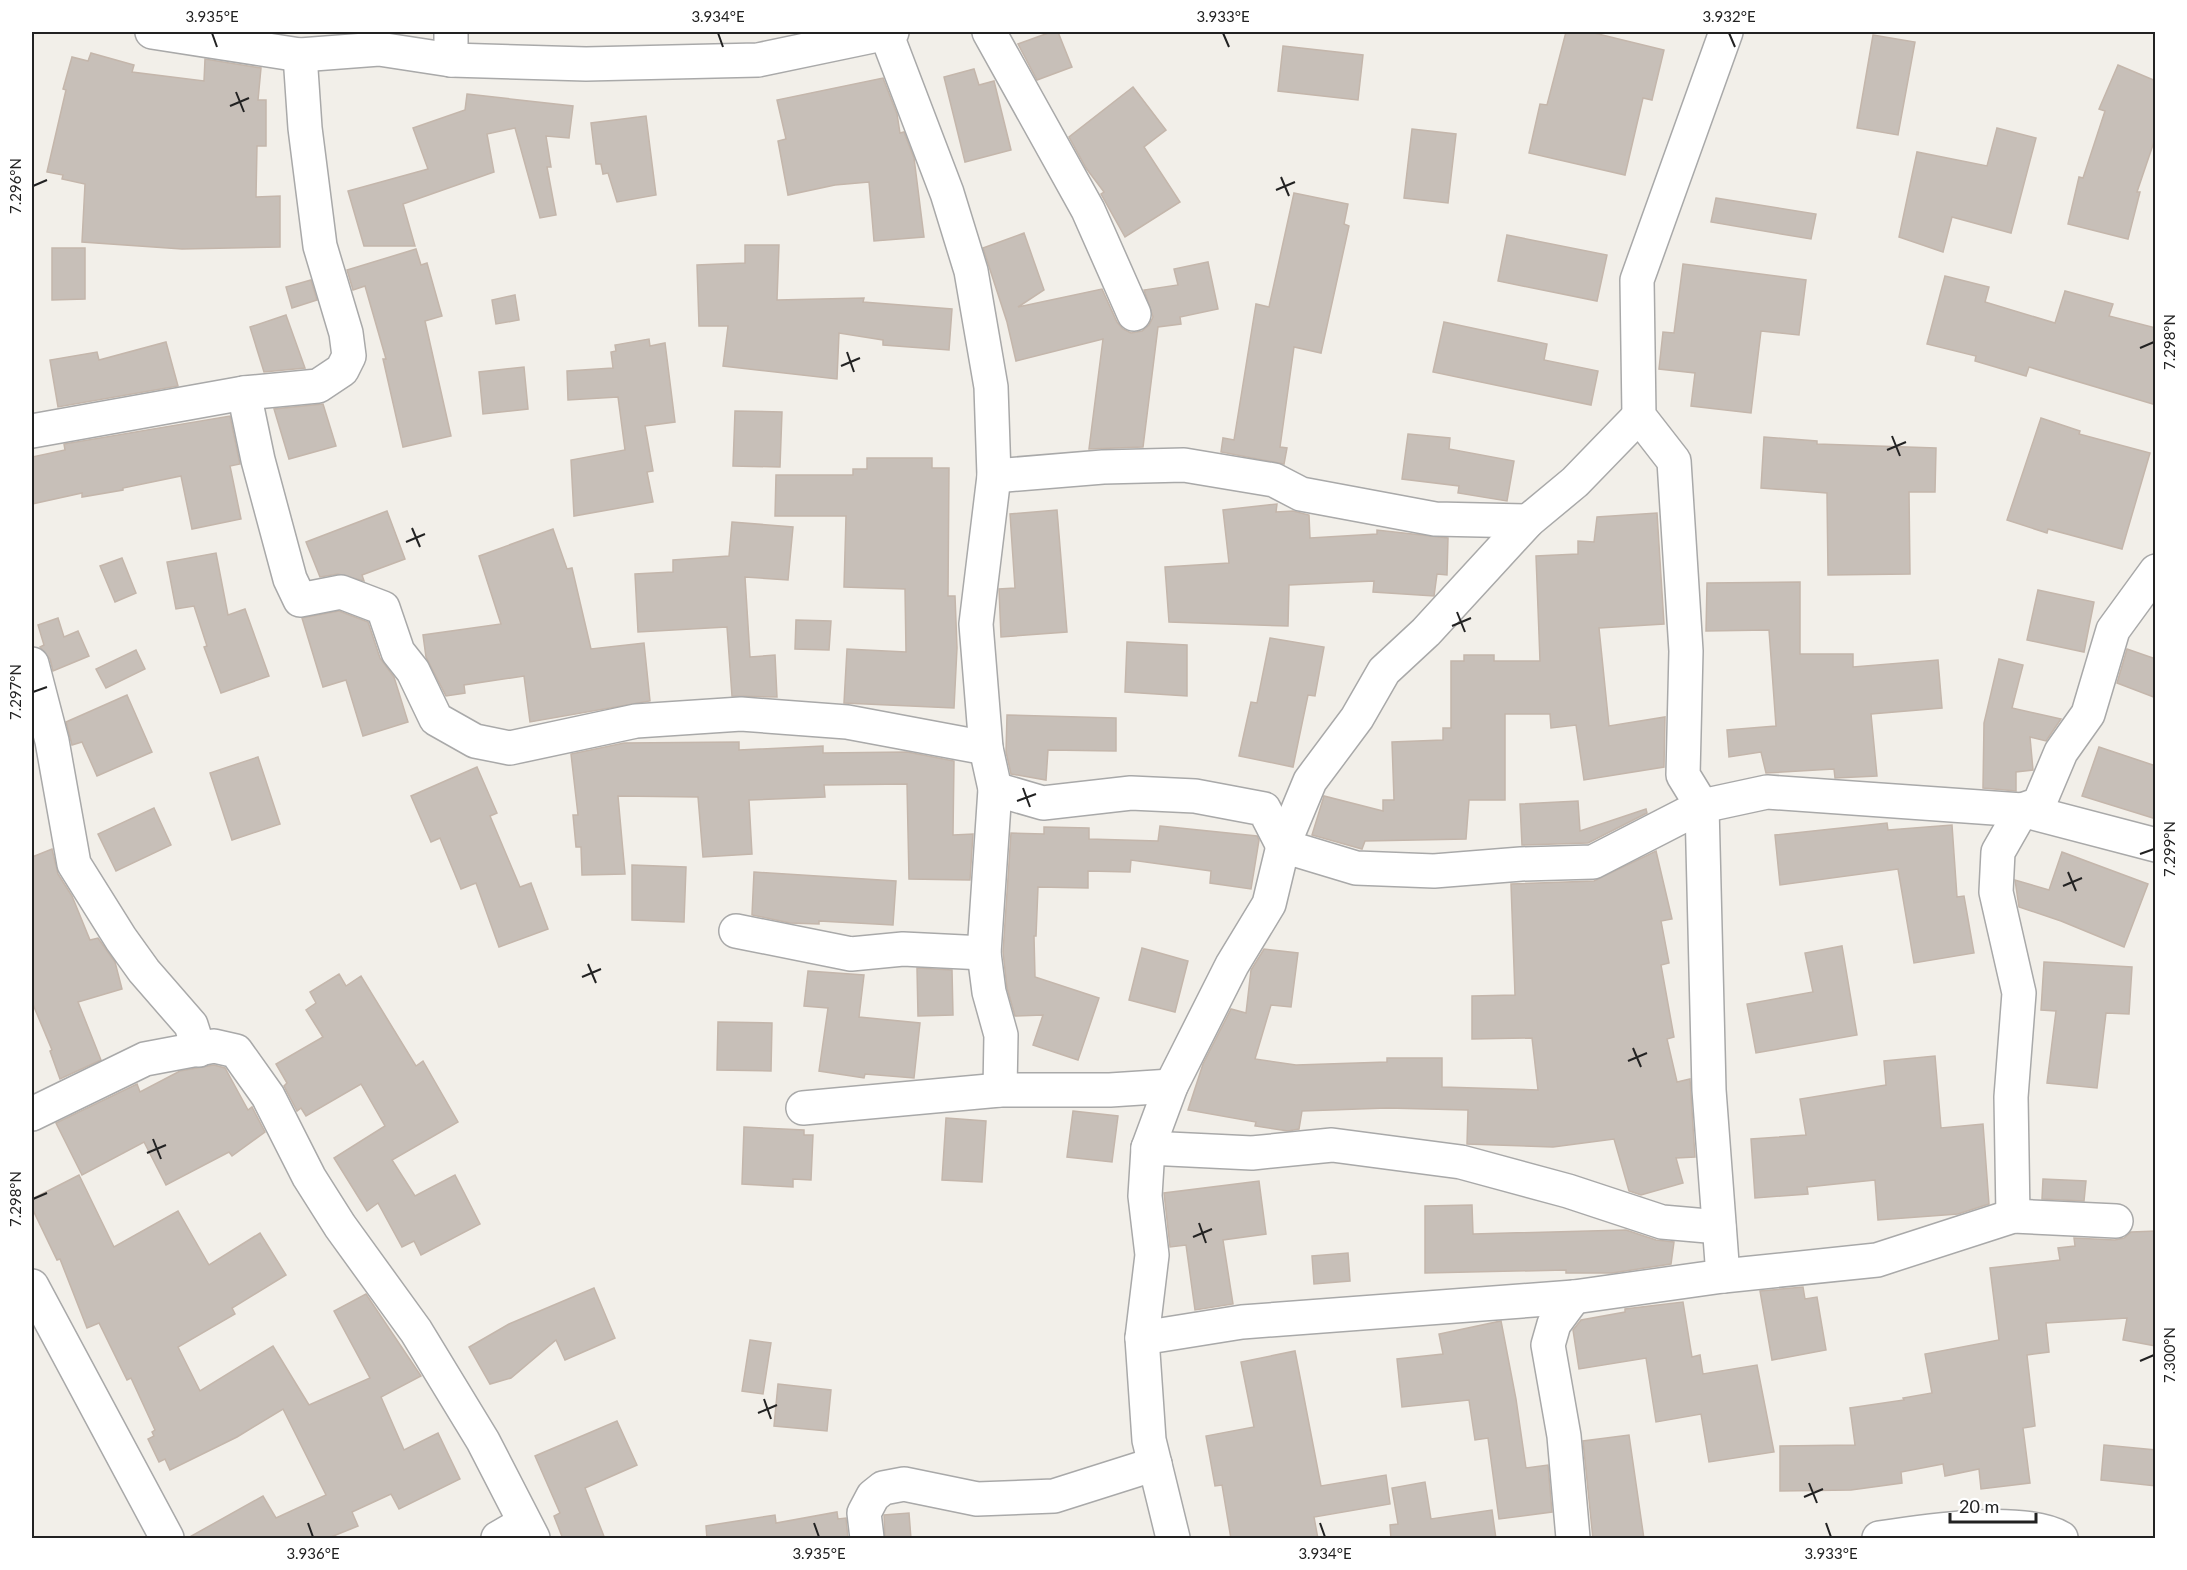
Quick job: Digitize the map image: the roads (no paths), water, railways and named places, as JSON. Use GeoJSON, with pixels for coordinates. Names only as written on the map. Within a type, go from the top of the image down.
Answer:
{"type":"FeatureCollection","features":[{"type":"Feature","properties":{"kind":"street"},"geometry":{"type":"LineString","coordinates":[[152,32],[184,35],[300,55],[451,46],[586,64],[758,60],[889,32],[947,193],[971,271],[991,387],[994,476],[976,624],[986,748],[995,789],[984,952],[989,992],[1000,1035],[1000,1090]]}},
{"type":"Feature","properties":{"kind":"street"},"geometry":{"type":"LineString","coordinates":[[989,32],[1088,210],[1134,314]]}},
{"type":"Feature","properties":{"kind":"street"},"geometry":{"type":"LineString","coordinates":[[1723,1276],[1709,1090],[1702,806],[1683,775],[1686,651],[1674,461],[1639,416],[1637,280],[1726,32]]}},
{"type":"Feature","properties":{"kind":"street"},"geometry":{"type":"LineString","coordinates":[[32,431],[244,393],[318,386],[342,370],[349,356],[346,333],[320,246],[305,128],[300,55]]}},
{"type":"Feature","properties":{"kind":"street"},"geometry":{"type":"LineString","coordinates":[[244,393],[258,460],[287,568],[300,600],[340,592],[384,608],[398,652],[413,671],[436,719],[475,741],[510,748],[636,721],[741,714],[847,722],[986,748]]}},
{"type":"Feature","properties":{"kind":"street"},"geometry":{"type":"LineString","coordinates":[[1173,1539],[1149,1440],[1142,1338],[1152,1254],[1145,1196],[1148,1148],[1170,1086],[1232,965],[1269,904],[1283,846],[1310,781],[1356,718],[1384,671],[1426,632],[1528,521],[1575,482],[1639,416]]}},
{"type":"Feature","properties":{"kind":"street"},"geometry":{"type":"LineString","coordinates":[[994,476],[1102,467],[1184,465],[1274,480],[1301,494],[1424,517],[1528,521]]}},
{"type":"Feature","properties":{"kind":"street"},"geometry":{"type":"LineString","coordinates":[[2013,1216],[2011,1097],[2019,993],[1996,892],[1998,852],[2022,810],[2039,804],[2061,752],[2088,714],[2113,630],[2156,571]]}},
{"type":"Feature","properties":{"kind":"street"},"geometry":{"type":"LineString","coordinates":[[32,664],[52,741],[74,864],[144,971],[191,1025],[199,1050]]}},
{"type":"Feature","properties":{"kind":"street"},"geometry":{"type":"LineString","coordinates":[[995,789],[1043,804],[1131,794],[1195,796],[1264,809],[1283,846],[1356,868],[1434,871],[1521,864],[1593,862],[1702,806],[1767,792],[2022,810],[2156,845]]}},
{"type":"Feature","properties":{"kind":"street"},"geometry":{"type":"LineString","coordinates":[[735,931],[851,954],[903,949],[984,952]]}},
{"type":"Feature","properties":{"kind":"street"},"geometry":{"type":"LineString","coordinates":[[32,1114],[145,1059],[214,1046],[236,1051],[268,1096],[309,1177],[367,1265],[416,1331],[477,1431],[518,1533]]}},
{"type":"Feature","properties":{"kind":"street"},"geometry":{"type":"LineString","coordinates":[[803,1108],[1000,1090],[1110,1090],[1170,1086]]}},
{"type":"Feature","properties":{"kind":"street"},"geometry":{"type":"LineString","coordinates":[[1148,1148],[1252,1153],[1332,1145],[1461,1162],[1568,1191],[1662,1222],[1719,1227]]}},
{"type":"Feature","properties":{"kind":"street"},"geometry":{"type":"LineString","coordinates":[[1142,1338],[1242,1322],[1574,1297],[1723,1276],[1878,1260],[2013,1216],[2116,1221]]}},
{"type":"Feature","properties":{"kind":"street"},"geometry":{"type":"LineString","coordinates":[[1573,1539],[1564,1436],[1548,1345],[1554,1324],[1574,1297]]}},
{"type":"Feature","properties":{"kind":"street"},"geometry":{"type":"LineString","coordinates":[[36,1309],[167,1539]]}},
{"type":"Feature","properties":{"kind":"street"},"geometry":{"type":"LineString","coordinates":[[867,1539],[864,1513],[873,1496],[883,1488],[904,1484],[977,1498],[1054,1496],[1155,1464]]}},
{"type":"Feature","properties":{"kind":"street"},"geometry":{"type":"LineString","coordinates":[[1879,1539],[1905,1534],[2017,1526],[2049,1532],[2061,1539]]}}]}
